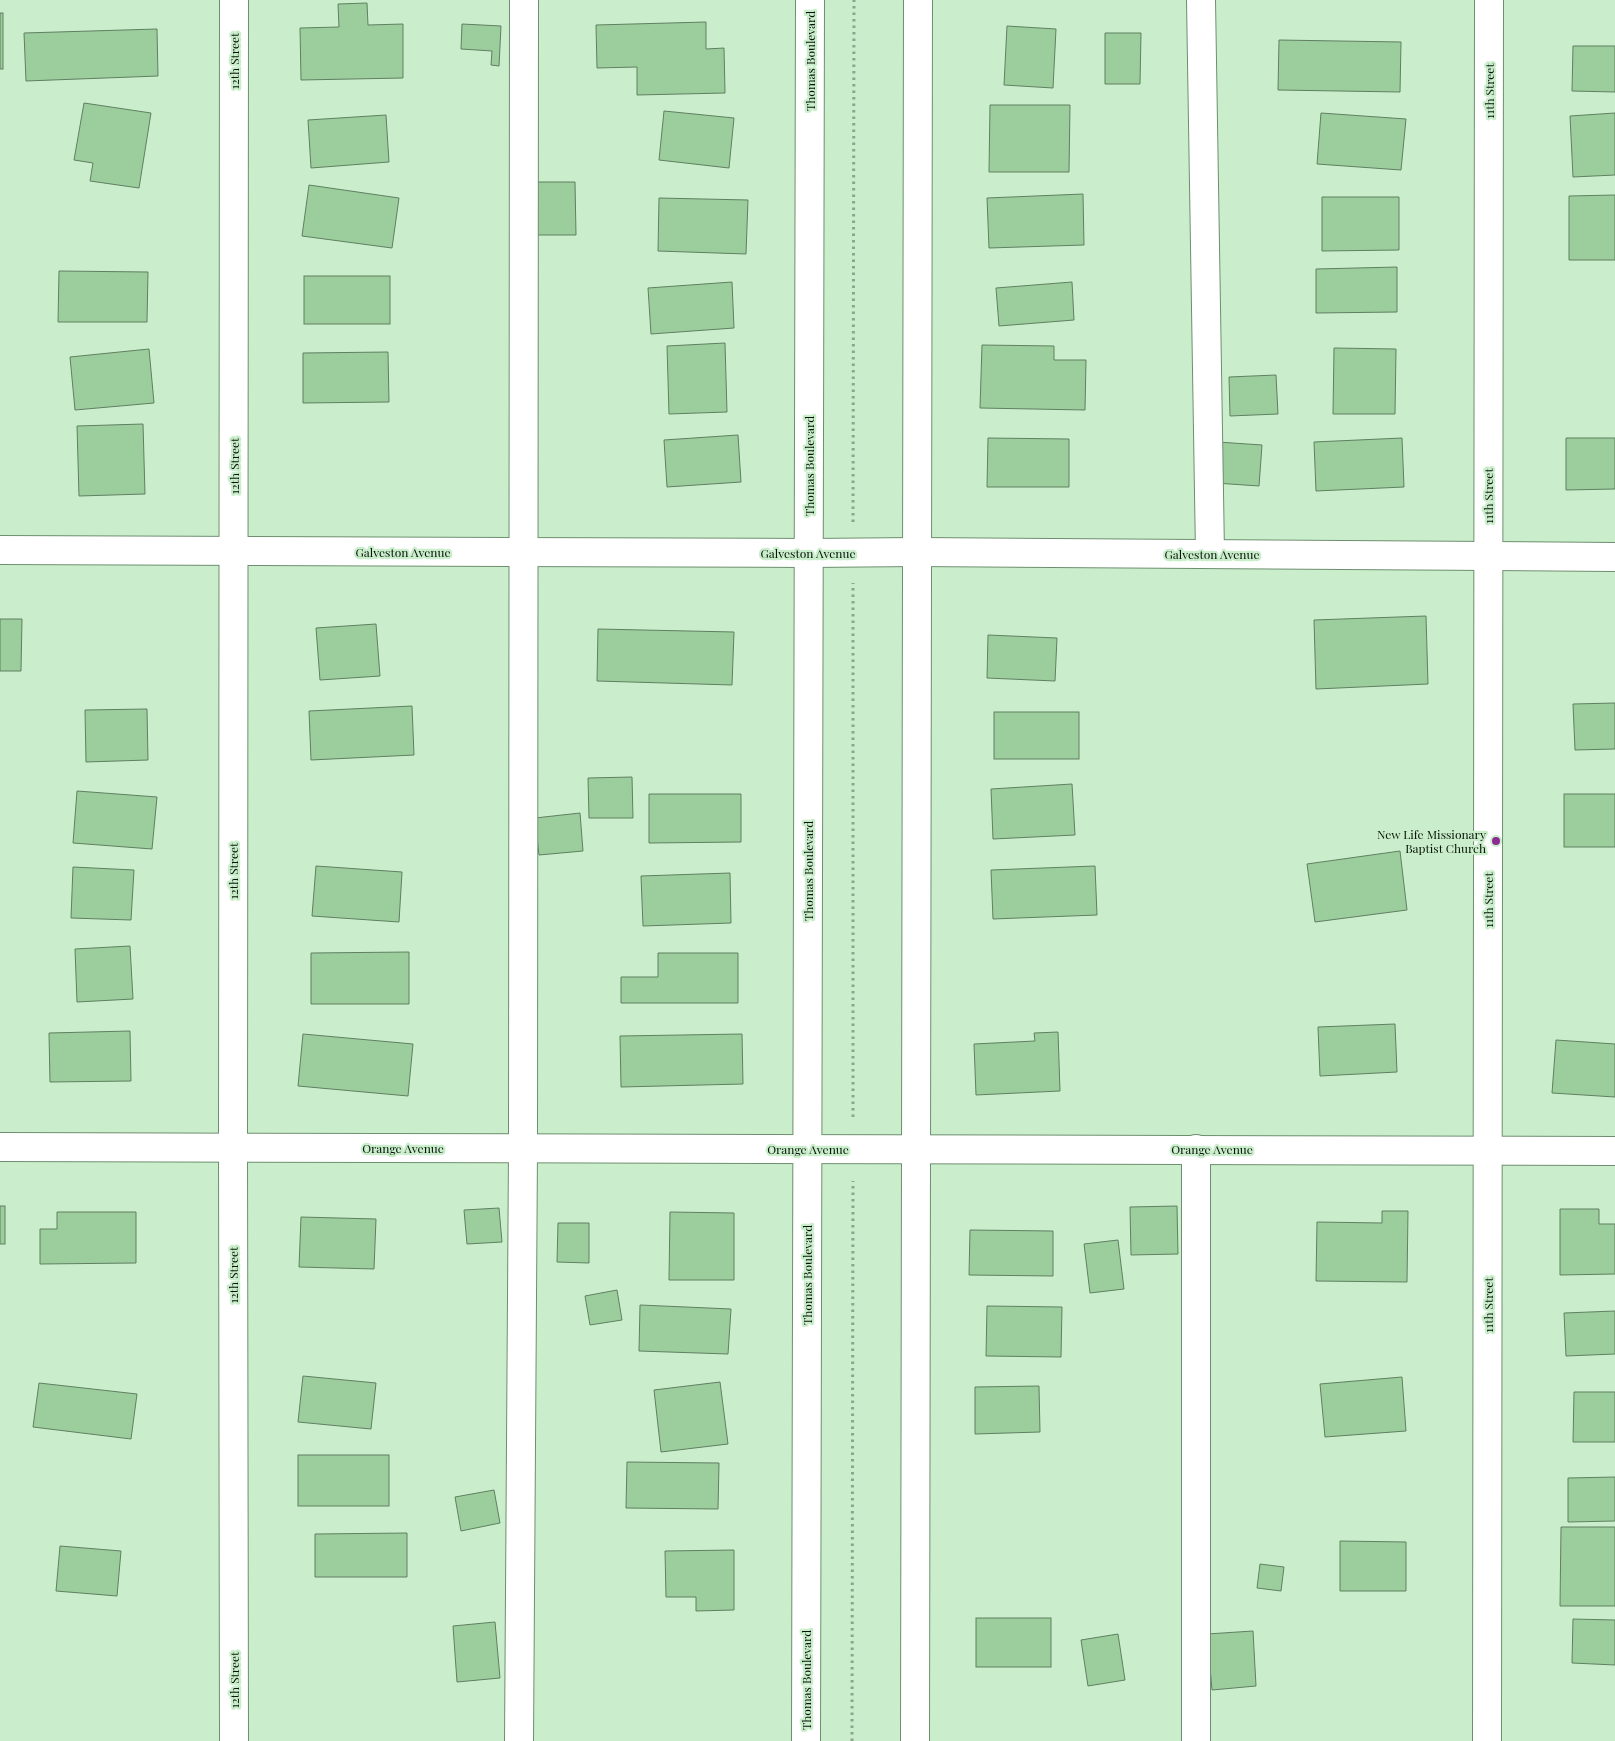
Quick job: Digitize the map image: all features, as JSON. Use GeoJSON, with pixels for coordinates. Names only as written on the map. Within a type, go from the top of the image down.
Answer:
{"type":"FeatureCollection","features":[{"type":"Feature","properties":{"kind":"street","name":"12th Street"},"geometry":{"type":"LineString","coordinates":[[234,0],[234,1741]]}},
{"type":"Feature","properties":{"kind":"street"},"geometry":{"type":"LineString","coordinates":[[519,1741],[523,1149],[524,0]]}},
{"type":"Feature","properties":{"kind":"street","name":"Thomas Boulevard"},"geometry":{"type":"LineString","coordinates":[[806,1741],[810,0]]}},
{"type":"Feature","properties":{"kind":"street"},"geometry":{"type":"LineString","coordinates":[[915,1741],[918,0]]}},
{"type":"Feature","properties":{"kind":"street"},"geometry":{"type":"LineString","coordinates":[[1201,0],[1210,554]]}},
{"type":"Feature","properties":{"kind":"street","name":"11th Street"},"geometry":{"type":"LineString","coordinates":[[1487,1741],[1489,0]]}},
{"type":"Feature","properties":{"kind":"street","name":"Galveston Avenue"},"geometry":{"type":"LineString","coordinates":[[0,550],[917,552],[1615,557]]}},
{"type":"Feature","properties":{"kind":"street","name":"Orange Avenue"},"geometry":{"type":"LineString","coordinates":[[0,1146],[1615,1151]]}},
{"type":"Feature","properties":{"kind":"street"},"geometry":{"type":"LineString","coordinates":[[1196,1149],[1196,1741]]}},
{"type":"Feature","properties":{"kind":"path"},"geometry":{"type":"LineString","coordinates":[[852,1741],[854,0]]}},
{"type":"Feature","properties":{"kind":"building"},"geometry":{"type":"Polygon","coordinates":[[[367,3],[368,25],[403,24],[403,78],[301,80],[300,28],[339,27],[338,4],[367,3]]]}},
{"type":"Feature","properties":{"kind":"building"},"geometry":{"type":"Polygon","coordinates":[[[0,13],[3,13],[3,69],[0,69],[0,13]]]}},
{"type":"Feature","properties":{"kind":"building"},"geometry":{"type":"Polygon","coordinates":[[[706,22],[706,49],[724,48],[725,93],[637,95],[637,67],[597,68],[596,25],[706,22]]]}},
{"type":"Feature","properties":{"kind":"building"},"geometry":{"type":"Polygon","coordinates":[[[462,24],[501,26],[499,66],[491,65],[492,51],[461,49],[462,24]]]}},
{"type":"Feature","properties":{"kind":"building"},"geometry":{"type":"Polygon","coordinates":[[[1007,26],[1056,29],[1053,88],[1004,85],[1007,26]]]}},
{"type":"Feature","properties":{"kind":"building"},"geometry":{"type":"Polygon","coordinates":[[[157,29],[158,76],[26,81],[24,33],[157,29]]]}},
{"type":"Feature","properties":{"kind":"building"},"geometry":{"type":"Polygon","coordinates":[[[1105,33],[1141,33],[1140,84],[1105,84],[1105,33]]]}},
{"type":"Feature","properties":{"kind":"building"},"geometry":{"type":"Polygon","coordinates":[[[1279,40],[1401,42],[1400,92],[1278,90],[1279,40]]]}},
{"type":"Feature","properties":{"kind":"building"},"geometry":{"type":"Polygon","coordinates":[[[1573,46],[1615,46],[1615,92],[1572,91],[1573,46]]]}},
{"type":"Feature","properties":{"kind":"building"},"geometry":{"type":"Polygon","coordinates":[[[84,103],[151,113],[139,188],[90,181],[93,163],[74,160],[84,103]]]}},
{"type":"Feature","properties":{"kind":"building"},"geometry":{"type":"Polygon","coordinates":[[[990,105],[1070,105],[1069,172],[989,172],[990,105]]]}},
{"type":"Feature","properties":{"kind":"building"},"geometry":{"type":"Polygon","coordinates":[[[664,111],[734,118],[729,168],[659,160],[664,111]]]}},
{"type":"Feature","properties":{"kind":"building"},"geometry":{"type":"Polygon","coordinates":[[[1321,113],[1406,119],[1401,170],[1317,164],[1321,113]]]}},
{"type":"Feature","properties":{"kind":"building"},"geometry":{"type":"Polygon","coordinates":[[[1615,113],[1615,175],[1573,177],[1570,116],[1615,113]]]}},
{"type":"Feature","properties":{"kind":"building"},"geometry":{"type":"Polygon","coordinates":[[[386,115],[389,162],[311,168],[308,120],[386,115]]]}},
{"type":"Feature","properties":{"kind":"building"},"geometry":{"type":"Polygon","coordinates":[[[536,182],[575,182],[576,235],[537,235],[536,182]]]}},
{"type":"Feature","properties":{"kind":"building"},"geometry":{"type":"Polygon","coordinates":[[[309,185],[399,198],[392,248],[302,236],[309,185]]]}},
{"type":"Feature","properties":{"kind":"building"},"geometry":{"type":"Polygon","coordinates":[[[1083,194],[1084,245],[989,248],[987,198],[1083,194]]]}},
{"type":"Feature","properties":{"kind":"building"},"geometry":{"type":"Polygon","coordinates":[[[1615,195],[1615,260],[1569,260],[1569,196],[1615,195]]]}},
{"type":"Feature","properties":{"kind":"building"},"geometry":{"type":"Polygon","coordinates":[[[1322,197],[1399,197],[1399,250],[1322,251],[1322,197]]]}},
{"type":"Feature","properties":{"kind":"building"},"geometry":{"type":"Polygon","coordinates":[[[659,198],[748,200],[746,254],[658,251],[659,198]]]}},
{"type":"Feature","properties":{"kind":"building"},"geometry":{"type":"Polygon","coordinates":[[[1397,267],[1397,312],[1316,313],[1316,269],[1397,267]]]}},
{"type":"Feature","properties":{"kind":"building"},"geometry":{"type":"Polygon","coordinates":[[[59,271],[148,272],[147,322],[58,322],[59,271]]]}},
{"type":"Feature","properties":{"kind":"building"},"geometry":{"type":"Polygon","coordinates":[[[304,276],[390,276],[390,324],[304,324],[304,276]]]}},
{"type":"Feature","properties":{"kind":"building"},"geometry":{"type":"Polygon","coordinates":[[[732,282],[734,328],[651,334],[648,288],[732,282]]]}},
{"type":"Feature","properties":{"kind":"building"},"geometry":{"type":"Polygon","coordinates":[[[1072,282],[1074,320],[999,326],[996,288],[1072,282]]]}},
{"type":"Feature","properties":{"kind":"building"},"geometry":{"type":"Polygon","coordinates":[[[725,343],[727,412],[669,414],[667,346],[725,343]]]}},
{"type":"Feature","properties":{"kind":"building"},"geometry":{"type":"Polygon","coordinates":[[[982,345],[1054,346],[1054,360],[1086,360],[1085,410],[980,408],[982,345]]]}},
{"type":"Feature","properties":{"kind":"building"},"geometry":{"type":"Polygon","coordinates":[[[1334,348],[1396,349],[1395,414],[1333,414],[1334,348]]]}},
{"type":"Feature","properties":{"kind":"building"},"geometry":{"type":"Polygon","coordinates":[[[149,349],[154,403],[75,410],[70,357],[149,349]]]}},
{"type":"Feature","properties":{"kind":"building"},"geometry":{"type":"Polygon","coordinates":[[[388,352],[389,402],[303,403],[303,353],[388,352]]]}},
{"type":"Feature","properties":{"kind":"building"},"geometry":{"type":"Polygon","coordinates":[[[1276,375],[1278,414],[1230,416],[1229,377],[1276,375]]]}},
{"type":"Feature","properties":{"kind":"building"},"geometry":{"type":"Polygon","coordinates":[[[143,424],[145,494],[79,496],[77,426],[143,424]]]}},
{"type":"Feature","properties":{"kind":"building"},"geometry":{"type":"Polygon","coordinates":[[[738,435],[741,482],[667,487],[664,440],[738,435]]]}},
{"type":"Feature","properties":{"kind":"building"},"geometry":{"type":"Polygon","coordinates":[[[988,438],[1069,439],[1069,487],[987,487],[988,438]]]}},
{"type":"Feature","properties":{"kind":"building"},"geometry":{"type":"Polygon","coordinates":[[[1402,438],[1404,487],[1316,491],[1314,442],[1402,438]]]}},
{"type":"Feature","properties":{"kind":"building"},"geometry":{"type":"Polygon","coordinates":[[[1566,438],[1615,438],[1615,489],[1566,490],[1566,438]]]}},
{"type":"Feature","properties":{"kind":"building"},"geometry":{"type":"Polygon","coordinates":[[[1218,442],[1262,445],[1259,486],[1215,483],[1218,442]]]}},
{"type":"Feature","properties":{"kind":"building"},"geometry":{"type":"Polygon","coordinates":[[[1426,616],[1428,684],[1316,689],[1314,620],[1426,616]]]}},
{"type":"Feature","properties":{"kind":"building"},"geometry":{"type":"Polygon","coordinates":[[[0,619],[22,619],[21,671],[0,671],[0,619]]]}},
{"type":"Feature","properties":{"kind":"building"},"geometry":{"type":"Polygon","coordinates":[[[376,624],[380,676],[320,680],[316,628],[376,624]]]}},
{"type":"Feature","properties":{"kind":"building"},"geometry":{"type":"Polygon","coordinates":[[[598,629],[734,632],[732,685],[597,681],[598,629]]]}},
{"type":"Feature","properties":{"kind":"building"},"geometry":{"type":"Polygon","coordinates":[[[988,635],[1057,638],[1055,681],[987,678],[988,635]]]}},
{"type":"Feature","properties":{"kind":"building"},"geometry":{"type":"Polygon","coordinates":[[[1615,703],[1615,749],[1575,750],[1573,704],[1615,703]]]}},
{"type":"Feature","properties":{"kind":"building"},"geometry":{"type":"Polygon","coordinates":[[[412,706],[414,755],[311,760],[309,711],[412,706]]]}},
{"type":"Feature","properties":{"kind":"building"},"geometry":{"type":"Polygon","coordinates":[[[147,709],[148,760],[86,762],[85,710],[147,709]]]}},
{"type":"Feature","properties":{"kind":"building"},"geometry":{"type":"Polygon","coordinates":[[[994,712],[1079,712],[1079,759],[994,759],[994,712]]]}},
{"type":"Feature","properties":{"kind":"building"},"geometry":{"type":"Polygon","coordinates":[[[632,777],[633,818],[589,818],[588,778],[632,777]]]}},
{"type":"Feature","properties":{"kind":"building"},"geometry":{"type":"Polygon","coordinates":[[[1072,784],[1075,835],[993,839],[991,789],[1072,784]]]}},
{"type":"Feature","properties":{"kind":"building"},"geometry":{"type":"Polygon","coordinates":[[[77,791],[157,797],[152,849],[73,843],[77,791]]]}},
{"type":"Feature","properties":{"kind":"building"},"geometry":{"type":"Polygon","coordinates":[[[649,794],[741,794],[741,842],[649,843],[649,794]]]}},
{"type":"Feature","properties":{"kind":"building"},"geometry":{"type":"Polygon","coordinates":[[[1564,794],[1615,794],[1615,847],[1564,847],[1564,794]]]}},
{"type":"Feature","properties":{"kind":"building"},"geometry":{"type":"Polygon","coordinates":[[[580,813],[583,851],[539,855],[535,818],[580,813]]]}},
{"type":"Feature","properties":{"kind":"building"},"geometry":{"type":"Polygon","coordinates":[[[1400,851],[1407,910],[1315,922],[1307,864],[1400,851]]]}},
{"type":"Feature","properties":{"kind":"building"},"geometry":{"type":"Polygon","coordinates":[[[316,866],[402,872],[399,922],[312,916],[316,866]]]}},
{"type":"Feature","properties":{"kind":"building"},"geometry":{"type":"Polygon","coordinates":[[[1095,866],[1097,915],[993,919],[991,870],[1095,866]]]}},
{"type":"Feature","properties":{"kind":"building"},"geometry":{"type":"Polygon","coordinates":[[[73,867],[134,870],[131,920],[71,918],[73,867]]]}},
{"type":"Feature","properties":{"kind":"building"},"geometry":{"type":"Polygon","coordinates":[[[730,873],[731,923],[643,926],[641,876],[730,873]]]}},
{"type":"Feature","properties":{"kind":"building"},"geometry":{"type":"Polygon","coordinates":[[[130,946],[133,999],[77,1002],[75,949],[130,946]]]}},
{"type":"Feature","properties":{"kind":"building"},"geometry":{"type":"Polygon","coordinates":[[[409,952],[409,1004],[311,1004],[311,953],[409,952]]]}},
{"type":"Feature","properties":{"kind":"building"},"geometry":{"type":"Polygon","coordinates":[[[658,953],[738,953],[738,1003],[621,1003],[621,977],[658,977],[658,953]]]}},
{"type":"Feature","properties":{"kind":"building"},"geometry":{"type":"Polygon","coordinates":[[[1395,1024],[1397,1072],[1320,1076],[1318,1027],[1395,1024]]]}},
{"type":"Feature","properties":{"kind":"building"},"geometry":{"type":"Polygon","coordinates":[[[130,1031],[131,1081],[50,1082],[49,1033],[130,1031]]]}},
{"type":"Feature","properties":{"kind":"building"},"geometry":{"type":"Polygon","coordinates":[[[1058,1032],[1060,1091],[976,1095],[974,1044],[1035,1041],[1034,1033],[1058,1032]]]}},
{"type":"Feature","properties":{"kind":"building"},"geometry":{"type":"Polygon","coordinates":[[[303,1034],[413,1044],[408,1096],[298,1086],[303,1034]]]}},
{"type":"Feature","properties":{"kind":"building"},"geometry":{"type":"Polygon","coordinates":[[[742,1034],[743,1084],[621,1087],[620,1036],[742,1034]]]}},
{"type":"Feature","properties":{"kind":"building"},"geometry":{"type":"Polygon","coordinates":[[[1556,1040],[1615,1044],[1615,1097],[1552,1093],[1556,1040]]]}},
{"type":"Feature","properties":{"kind":"building"},"geometry":{"type":"Polygon","coordinates":[[[0,1206],[5,1206],[5,1244],[0,1244],[0,1206]]]}},
{"type":"Feature","properties":{"kind":"building"},"geometry":{"type":"Polygon","coordinates":[[[1177,1206],[1178,1254],[1131,1255],[1130,1207],[1177,1206]]]}},
{"type":"Feature","properties":{"kind":"building"},"geometry":{"type":"Polygon","coordinates":[[[499,1208],[502,1242],[467,1244],[464,1210],[499,1208]]]}},
{"type":"Feature","properties":{"kind":"building"},"geometry":{"type":"Polygon","coordinates":[[[1560,1209],[1599,1209],[1599,1224],[1615,1224],[1615,1274],[1560,1275],[1560,1209]]]}},
{"type":"Feature","properties":{"kind":"building"},"geometry":{"type":"Polygon","coordinates":[[[1382,1211],[1408,1211],[1407,1282],[1316,1281],[1317,1222],[1382,1223],[1382,1211]]]}},
{"type":"Feature","properties":{"kind":"building"},"geometry":{"type":"Polygon","coordinates":[[[57,1212],[136,1212],[136,1263],[40,1264],[40,1229],[57,1229],[57,1212]]]}},
{"type":"Feature","properties":{"kind":"building"},"geometry":{"type":"Polygon","coordinates":[[[670,1212],[734,1213],[734,1280],[669,1280],[670,1212]]]}},
{"type":"Feature","properties":{"kind":"building"},"geometry":{"type":"Polygon","coordinates":[[[301,1217],[376,1219],[374,1269],[299,1267],[301,1217]]]}},
{"type":"Feature","properties":{"kind":"building"},"geometry":{"type":"Polygon","coordinates":[[[558,1223],[589,1223],[589,1263],[557,1262],[558,1223]]]}},
{"type":"Feature","properties":{"kind":"building"},"geometry":{"type":"Polygon","coordinates":[[[970,1230],[1053,1231],[1053,1276],[969,1275],[970,1230]]]}},
{"type":"Feature","properties":{"kind":"building"},"geometry":{"type":"Polygon","coordinates":[[[1118,1240],[1124,1289],[1090,1293],[1084,1244],[1118,1240]]]}},
{"type":"Feature","properties":{"kind":"building"},"geometry":{"type":"Polygon","coordinates":[[[617,1290],[622,1320],[590,1325],[585,1296],[617,1290]]]}},
{"type":"Feature","properties":{"kind":"building"},"geometry":{"type":"Polygon","coordinates":[[[640,1305],[731,1309],[728,1354],[639,1351],[640,1305]]]}},
{"type":"Feature","properties":{"kind":"building"},"geometry":{"type":"Polygon","coordinates":[[[987,1306],[1062,1307],[1061,1357],[986,1356],[987,1306]]]}},
{"type":"Feature","properties":{"kind":"building"},"geometry":{"type":"Polygon","coordinates":[[[1615,1311],[1615,1354],[1566,1356],[1564,1313],[1615,1311]]]}},
{"type":"Feature","properties":{"kind":"building"},"geometry":{"type":"Polygon","coordinates":[[[303,1376],[376,1383],[371,1429],[298,1422],[303,1376]]]}},
{"type":"Feature","properties":{"kind":"building"},"geometry":{"type":"Polygon","coordinates":[[[1402,1377],[1406,1431],[1325,1437],[1320,1384],[1402,1377]]]}},
{"type":"Feature","properties":{"kind":"building"},"geometry":{"type":"Polygon","coordinates":[[[720,1382],[728,1444],[661,1452],[654,1390],[720,1382]]]}},
{"type":"Feature","properties":{"kind":"building"},"geometry":{"type":"Polygon","coordinates":[[[39,1383],[137,1394],[131,1439],[33,1427],[39,1383]]]}},
{"type":"Feature","properties":{"kind":"building"},"geometry":{"type":"Polygon","coordinates":[[[1039,1386],[1040,1432],[975,1434],[975,1387],[1039,1386]]]}},
{"type":"Feature","properties":{"kind":"building"},"geometry":{"type":"Polygon","coordinates":[[[1574,1392],[1615,1392],[1615,1442],[1573,1442],[1574,1392]]]}},
{"type":"Feature","properties":{"kind":"building"},"geometry":{"type":"Polygon","coordinates":[[[298,1455],[389,1455],[389,1506],[298,1506],[298,1455]]]}},
{"type":"Feature","properties":{"kind":"building"},"geometry":{"type":"Polygon","coordinates":[[[627,1462],[719,1463],[718,1509],[626,1508],[627,1462]]]}},
{"type":"Feature","properties":{"kind":"building"},"geometry":{"type":"Polygon","coordinates":[[[1615,1477],[1615,1521],[1568,1522],[1568,1478],[1615,1477]]]}},
{"type":"Feature","properties":{"kind":"building"},"geometry":{"type":"Polygon","coordinates":[[[494,1490],[500,1523],[461,1531],[455,1497],[494,1490]]]}},
{"type":"Feature","properties":{"kind":"building"},"geometry":{"type":"Polygon","coordinates":[[[1561,1527],[1615,1527],[1615,1606],[1560,1606],[1561,1527]]]}},
{"type":"Feature","properties":{"kind":"building"},"geometry":{"type":"Polygon","coordinates":[[[407,1533],[407,1577],[315,1577],[315,1534],[407,1533]]]}},
{"type":"Feature","properties":{"kind":"building"},"geometry":{"type":"Polygon","coordinates":[[[1340,1541],[1406,1542],[1406,1591],[1340,1591],[1340,1541]]]}},
{"type":"Feature","properties":{"kind":"building"},"geometry":{"type":"Polygon","coordinates":[[[60,1546],[121,1551],[117,1596],[56,1591],[60,1546]]]}},
{"type":"Feature","properties":{"kind":"building"},"geometry":{"type":"Polygon","coordinates":[[[734,1550],[734,1610],[696,1611],[696,1597],[666,1597],[665,1551],[734,1550]]]}},
{"type":"Feature","properties":{"kind":"building"},"geometry":{"type":"Polygon","coordinates":[[[1260,1564],[1284,1567],[1281,1591],[1257,1588],[1260,1564]]]}},
{"type":"Feature","properties":{"kind":"building"},"geometry":{"type":"Polygon","coordinates":[[[976,1618],[1051,1618],[1051,1667],[976,1667],[976,1618]]]}},
{"type":"Feature","properties":{"kind":"building"},"geometry":{"type":"Polygon","coordinates":[[[1573,1619],[1615,1620],[1615,1665],[1572,1663],[1573,1619]]]}},
{"type":"Feature","properties":{"kind":"building"},"geometry":{"type":"Polygon","coordinates":[[[495,1622],[500,1678],[457,1682],[453,1626],[495,1622]]]}},
{"type":"Feature","properties":{"kind":"building"},"geometry":{"type":"Polygon","coordinates":[[[1253,1631],[1256,1686],[1212,1690],[1207,1634],[1253,1631]]]}},
{"type":"Feature","properties":{"kind":"building"},"geometry":{"type":"Polygon","coordinates":[[[1118,1634],[1125,1680],[1088,1686],[1081,1640],[1118,1634]]]}},
{"type":"Feature","properties":{"kind":"place","name":"New Life Missionary Baptist Church"},"geometry":{"type":"Point","coordinates":[1496,841]}}]}
